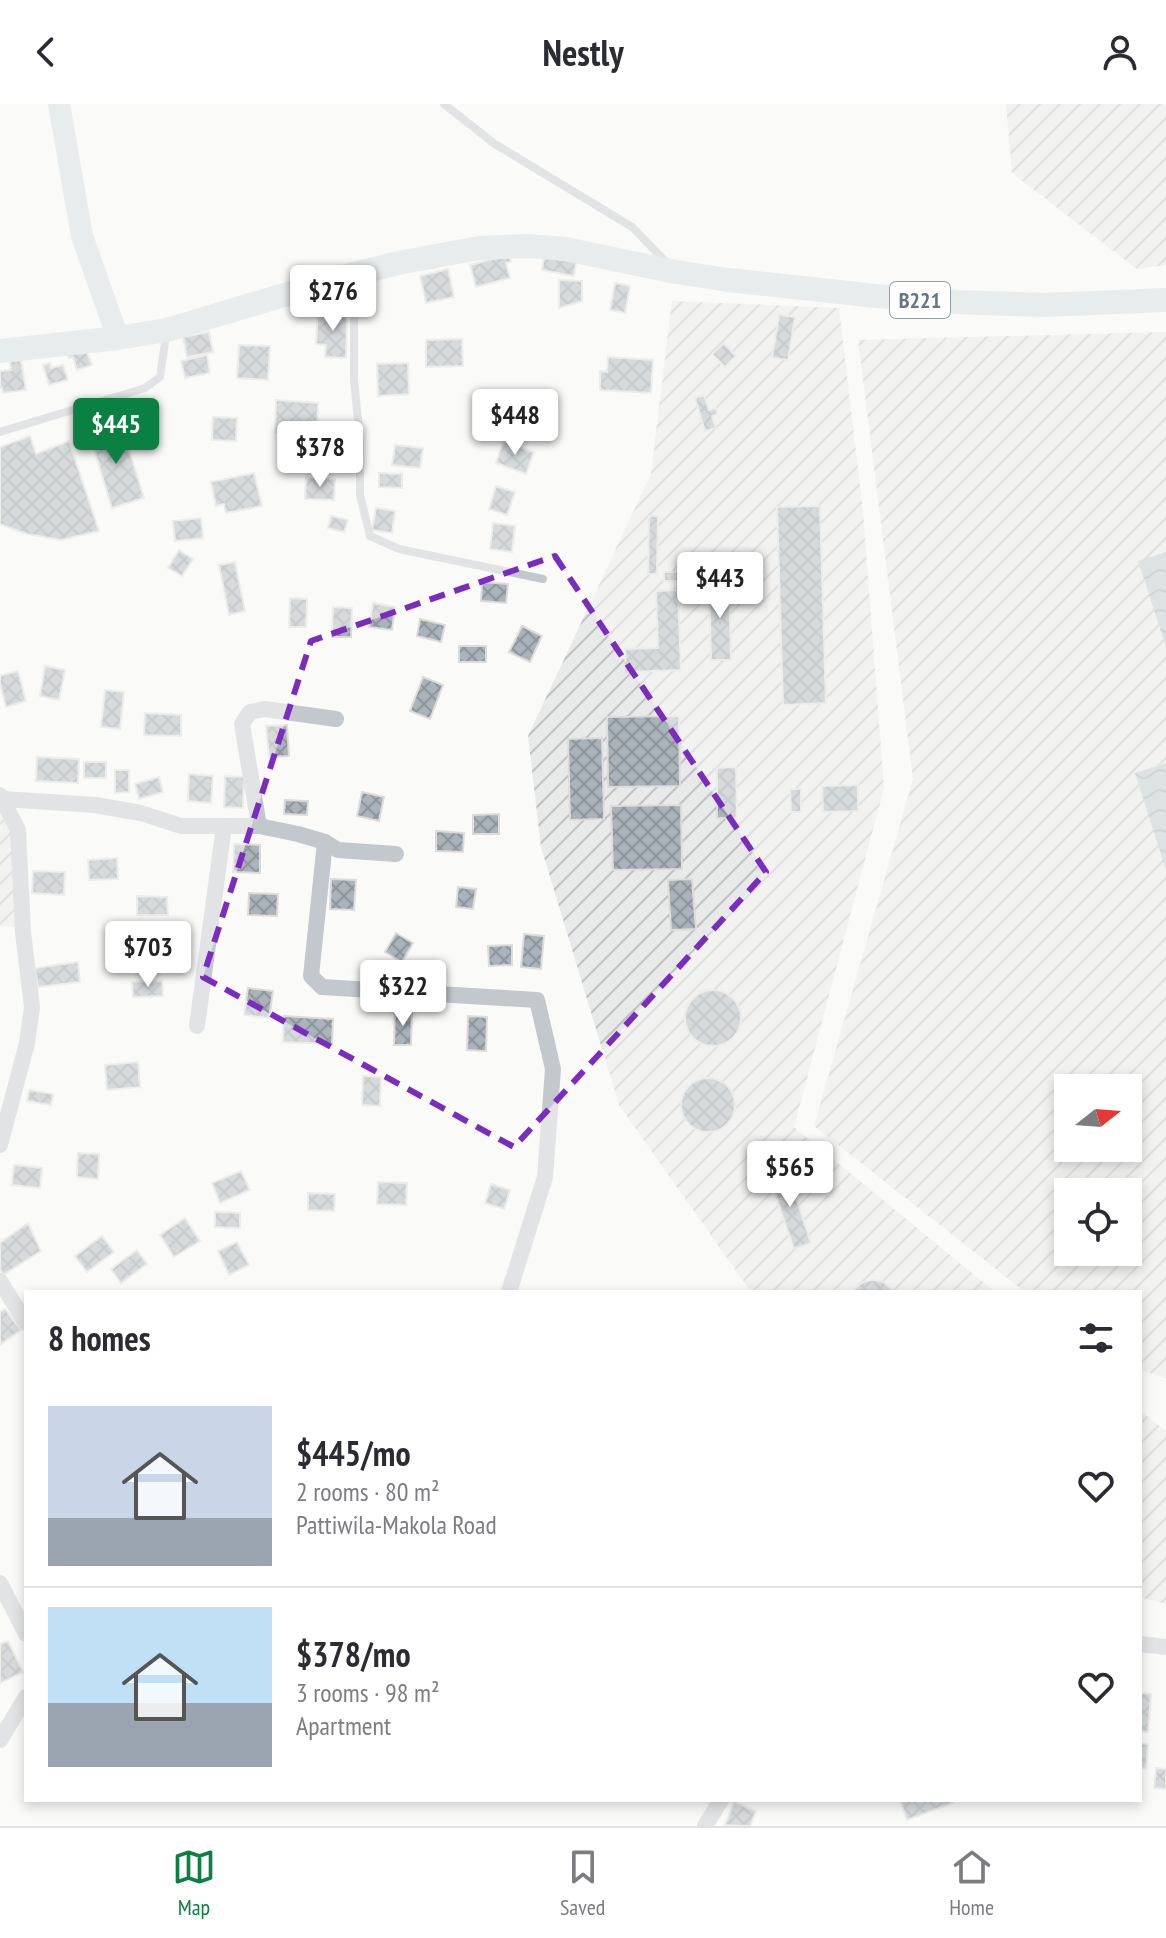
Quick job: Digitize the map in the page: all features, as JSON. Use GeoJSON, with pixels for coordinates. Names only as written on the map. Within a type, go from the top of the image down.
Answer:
{"type":"FeatureCollection","features":[{"type":"Feature","properties":{"kind":"main road","name":"B221"},"geometry":{"type":"LineString","coordinates":[[118,338],[167,330],[398,263],[479,248],[528,246],[565,249],[676,272],[876,296],[1043,305],[1166,300]]}},
{"type":"Feature","properties":{"kind":"main road"},"geometry":{"type":"LineString","coordinates":[[0,351],[118,338]]}},
{"type":"Feature","properties":{"kind":"street"},"geometry":{"type":"LineString","coordinates":[[59,104],[82,236],[118,338]]}},
{"type":"Feature","properties":{"kind":"street"},"geometry":{"type":"LineString","coordinates":[[259,826],[242,724],[250,712],[264,709],[336,719]]}},
{"type":"Feature","properties":{"kind":"street"},"geometry":{"type":"LineString","coordinates":[[2,797],[95,805],[141,813],[181,826],[259,826],[325,842],[338,850],[396,854]]}},
{"type":"Feature","properties":{"kind":"street"},"geometry":{"type":"LineString","coordinates":[[0,1145],[27,1043],[32,1007],[23,932],[18,830],[2,797]]}},
{"type":"Feature","properties":{"kind":"street"},"geometry":{"type":"LineString","coordinates":[[197,1026],[224,826]]}},
{"type":"Feature","properties":{"kind":"street"},"geometry":{"type":"LineString","coordinates":[[325,842],[311,976],[322,987],[537,1000],[553,1069],[545,1177],[510,1290]]}},
{"type":"Feature","properties":{"kind":"street"},"geometry":{"type":"LineString","coordinates":[[0,1281],[24,1320]]}},
{"type":"Feature","properties":{"kind":"street"},"geometry":{"type":"LineString","coordinates":[[0,1583],[24,1630]]}},
{"type":"Feature","properties":{"kind":"street"},"geometry":{"type":"LineString","coordinates":[[1142,1644],[1166,1647]]}},
{"type":"Feature","properties":{"kind":"street"},"geometry":{"type":"LineString","coordinates":[[0,1740],[24,1700]]}},
{"type":"Feature","properties":{"kind":"street"},"geometry":{"type":"LineString","coordinates":[[705,1826],[720,1802]]}},
{"type":"Feature","properties":{"kind":"lane"},"geometry":{"type":"LineString","coordinates":[[444,104],[495,144],[632,227],[676,272]]}},
{"type":"Feature","properties":{"kind":"lane"},"geometry":{"type":"LineString","coordinates":[[354,274],[354,380],[360,440],[360,495],[370,536],[399,549],[543,579]]}},
{"type":"Feature","properties":{"kind":"lane"},"geometry":{"type":"LineString","coordinates":[[0,432],[145,388],[160,377],[167,330]]}},
{"type":"Feature","properties":{"kind":"highlighted area"},"geometry":{"type":"Polygon","coordinates":[[[555,556],[766,872],[514,1147],[203,977],[311,641],[555,556]]]}},
{"type":"Feature","properties":{"kind":"shaded area"},"geometry":{"type":"Polygon","coordinates":[[[1006,104],[1166,104],[1166,265],[1137,269],[1012,173],[1006,104]]]}},
{"type":"Feature","properties":{"kind":"shaded area"},"geometry":{"type":"Polygon","coordinates":[[[672,301],[839,308],[863,511],[884,788],[794,1127],[993,1290],[750,1290],[619,1105],[541,847],[528,736],[651,474],[672,301]]]}},
{"type":"Feature","properties":{"kind":"shaded area"},"geometry":{"type":"Polygon","coordinates":[[[1166,332],[1166,1378],[1142,1371],[1142,1290],[1022,1290],[814,1126],[913,779],[858,340],[1166,332]]]}},
{"type":"Feature","properties":{"kind":"shaded area"},"geometry":{"type":"Polygon","coordinates":[[[0,801],[14,827],[15,927],[0,926],[0,801]]]}},
{"type":"Feature","properties":{"kind":"shaded area"},"geometry":{"type":"Polygon","coordinates":[[[1142,1413],[1166,1431],[1166,1604],[1142,1598],[1142,1413]]]}},
{"type":"Feature","properties":{"kind":"water"},"geometry":{"type":"Polygon","coordinates":[[[1166,552],[1166,647],[1138,561],[1166,552]]]}},
{"type":"Feature","properties":{"kind":"water"},"geometry":{"type":"Polygon","coordinates":[[[1166,763],[1166,870],[1135,773],[1166,763]]]}},
{"type":"Feature","properties":{"kind":"building"},"geometry":{"type":"Polygon","coordinates":[[[545,250],[577,256],[574,276],[542,270],[545,250]]]}},
{"type":"Feature","properties":{"kind":"building"},"geometry":{"type":"Polygon","coordinates":[[[509,255],[511,262],[506,263],[510,278],[476,287],[470,265],[509,255]]]}},
{"type":"Feature","properties":{"kind":"building"},"geometry":{"type":"Polygon","coordinates":[[[448,269],[454,297],[426,303],[420,276],[448,269]]]}},
{"type":"Feature","properties":{"kind":"building"},"geometry":{"type":"Polygon","coordinates":[[[559,280],[582,281],[582,301],[559,308],[559,280]]]}},
{"type":"Feature","properties":{"kind":"building"},"geometry":{"type":"Polygon","coordinates":[[[615,283],[630,286],[625,313],[610,310],[615,283]]]}},
{"type":"Feature","properties":{"kind":"building"},"geometry":{"type":"Polygon","coordinates":[[[318,311],[347,313],[346,358],[325,357],[326,345],[316,344],[318,311]]]}},
{"type":"Feature","properties":{"kind":"building"},"geometry":{"type":"Polygon","coordinates":[[[779,315],[795,317],[788,360],[772,358],[779,315]]]}},
{"type":"Feature","properties":{"kind":"building"},"geometry":{"type":"Polygon","coordinates":[[[209,332],[213,352],[187,357],[183,337],[209,332]]]}},
{"type":"Feature","properties":{"kind":"building"},"geometry":{"type":"Polygon","coordinates":[[[462,339],[463,366],[426,367],[426,340],[462,339]]]}},
{"type":"Feature","properties":{"kind":"building"},"geometry":{"type":"Polygon","coordinates":[[[724,343],[736,356],[725,367],[712,354],[724,343]]]}},
{"type":"Feature","properties":{"kind":"building"},"geometry":{"type":"Polygon","coordinates":[[[239,345],[270,346],[268,380],[237,378],[239,345]]]}},
{"type":"Feature","properties":{"kind":"building"},"geometry":{"type":"Polygon","coordinates":[[[66,351],[87,352],[92,365],[77,370],[73,357],[69,358],[66,351]]]}},
{"type":"Feature","properties":{"kind":"building"},"geometry":{"type":"Polygon","coordinates":[[[207,355],[210,373],[185,378],[181,361],[207,355]]]}},
{"type":"Feature","properties":{"kind":"building"},"geometry":{"type":"Polygon","coordinates":[[[608,357],[653,360],[651,393],[600,390],[600,371],[607,372],[608,357]]]}},
{"type":"Feature","properties":{"kind":"building"},"geometry":{"type":"Polygon","coordinates":[[[21,360],[26,390],[3,393],[0,371],[11,370],[10,361],[21,360]]]}},
{"type":"Feature","properties":{"kind":"building"},"geometry":{"type":"Polygon","coordinates":[[[50,363],[51,368],[63,365],[68,380],[49,385],[43,365],[50,363]]]}},
{"type":"Feature","properties":{"kind":"building"},"geometry":{"type":"Polygon","coordinates":[[[408,363],[409,394],[378,396],[377,364],[408,363]]]}},
{"type":"Feature","properties":{"kind":"building"},"geometry":{"type":"Polygon","coordinates":[[[704,395],[709,410],[716,408],[717,414],[712,416],[716,428],[705,431],[695,398],[704,395]]]}},
{"type":"Feature","properties":{"kind":"building"},"geometry":{"type":"Polygon","coordinates":[[[276,400],[318,403],[317,436],[275,433],[276,400]]]}},
{"type":"Feature","properties":{"kind":"building"},"geometry":{"type":"Polygon","coordinates":[[[213,417],[237,418],[236,441],[212,440],[213,417]]]}},
{"type":"Feature","properties":{"kind":"building"},"geometry":{"type":"Polygon","coordinates":[[[121,424],[144,498],[112,508],[89,433],[121,424]]]}},
{"type":"Feature","properties":{"kind":"building"},"geometry":{"type":"Polygon","coordinates":[[[30,436],[36,454],[69,441],[99,531],[60,540],[27,534],[0,524],[0,447],[30,436]]]}},
{"type":"Feature","properties":{"kind":"building"},"geometry":{"type":"Polygon","coordinates":[[[503,441],[534,452],[526,474],[496,463],[503,441]]]}},
{"type":"Feature","properties":{"kind":"building"},"geometry":{"type":"Polygon","coordinates":[[[395,445],[423,448],[420,468],[392,465],[395,445]]]}},
{"type":"Feature","properties":{"kind":"building"},"geometry":{"type":"Polygon","coordinates":[[[254,473],[262,506],[226,513],[224,504],[216,506],[211,482],[254,473]]]}},
{"type":"Feature","properties":{"kind":"building"},"geometry":{"type":"Polygon","coordinates":[[[379,473],[402,474],[402,488],[379,487],[379,473]]]}},
{"type":"Feature","properties":{"kind":"building"},"geometry":{"type":"Polygon","coordinates":[[[306,477],[335,479],[334,500],[305,499],[306,477]]]}},
{"type":"Feature","properties":{"kind":"building"},"geometry":{"type":"Polygon","coordinates":[[[496,486],[515,492],[507,515],[489,509],[496,486]]]}},
{"type":"Feature","properties":{"kind":"building"},"geometry":{"type":"Polygon","coordinates":[[[820,506],[826,703],[783,705],[777,507],[820,506]]]}},
{"type":"Feature","properties":{"kind":"building"},"geometry":{"type":"Polygon","coordinates":[[[376,508],[395,511],[392,533],[372,530],[376,508]]]}},
{"type":"Feature","properties":{"kind":"building"},"geometry":{"type":"Polygon","coordinates":[[[331,516],[348,520],[344,532],[328,528],[331,516]]]}},
{"type":"Feature","properties":{"kind":"building"},"geometry":{"type":"Polygon","coordinates":[[[649,516],[658,516],[657,574],[648,574],[649,516]]]}},
{"type":"Feature","properties":{"kind":"building"},"geometry":{"type":"Polygon","coordinates":[[[201,518],[203,538],[175,541],[173,521],[201,518]]]}},
{"type":"Feature","properties":{"kind":"building"},"geometry":{"type":"Polygon","coordinates":[[[493,523],[515,526],[512,552],[490,549],[493,523]]]}},
{"type":"Feature","properties":{"kind":"building"},"geometry":{"type":"Polygon","coordinates":[[[179,550],[193,559],[182,576],[168,568],[179,550]]]}},
{"type":"Feature","properties":{"kind":"building"},"geometry":{"type":"Polygon","coordinates":[[[235,562],[245,611],[229,615],[219,565],[235,562]]]}},
{"type":"Feature","properties":{"kind":"building"},"geometry":{"type":"Polygon","coordinates":[[[664,572],[683,572],[683,581],[664,581],[664,572]]]}},
{"type":"Feature","properties":{"kind":"building"},"geometry":{"type":"Polygon","coordinates":[[[709,581],[729,581],[731,660],[711,660],[709,581]]]}},
{"type":"Feature","properties":{"kind":"building"},"geometry":{"type":"Polygon","coordinates":[[[482,582],[508,584],[506,603],[481,601],[482,582]]]}},
{"type":"Feature","properties":{"kind":"building"},"geometry":{"type":"Polygon","coordinates":[[[678,590],[681,670],[626,672],[625,649],[658,648],[656,591],[678,590]]]}},
{"type":"Feature","properties":{"kind":"building"},"geometry":{"type":"Polygon","coordinates":[[[290,598],[307,599],[306,627],[289,627],[290,598]]]}},
{"type":"Feature","properties":{"kind":"building"},"geometry":{"type":"Polygon","coordinates":[[[373,603],[395,607],[392,630],[369,627],[373,603]]]}},
{"type":"Feature","properties":{"kind":"building"},"geometry":{"type":"Polygon","coordinates":[[[333,607],[352,608],[351,637],[332,637],[333,607]]]}},
{"type":"Feature","properties":{"kind":"building"},"geometry":{"type":"Polygon","coordinates":[[[420,619],[445,625],[441,642],[417,636],[420,619]]]}},
{"type":"Feature","properties":{"kind":"building"},"geometry":{"type":"Polygon","coordinates":[[[522,626],[542,636],[530,662],[509,652],[522,626]]]}},
{"type":"Feature","properties":{"kind":"building"},"geometry":{"type":"Polygon","coordinates":[[[459,646],[486,646],[486,662],[459,662],[459,646]]]}},
{"type":"Feature","properties":{"kind":"building"},"geometry":{"type":"Polygon","coordinates":[[[45,666],[65,670],[59,700],[40,696],[45,666]]]}},
{"type":"Feature","properties":{"kind":"building"},"geometry":{"type":"Polygon","coordinates":[[[18,671],[26,701],[6,707],[0,676],[18,671]]]}},
{"type":"Feature","properties":{"kind":"building"},"geometry":{"type":"Polygon","coordinates":[[[423,677],[443,685],[430,719],[410,711],[423,677]]]}},
{"type":"Feature","properties":{"kind":"building"},"geometry":{"type":"Polygon","coordinates":[[[105,690],[124,692],[120,729],[101,727],[105,690]]]}},
{"type":"Feature","properties":{"kind":"building"},"geometry":{"type":"Polygon","coordinates":[[[145,713],[181,715],[181,736],[144,735],[145,713]]]}},
{"type":"Feature","properties":{"kind":"building"},"geometry":{"type":"Polygon","coordinates":[[[679,716],[680,786],[608,787],[607,717],[679,716]]]}},
{"type":"Feature","properties":{"kind":"building"},"geometry":{"type":"Polygon","coordinates":[[[287,725],[289,756],[269,757],[266,726],[287,725]]]}},
{"type":"Feature","properties":{"kind":"building"},"geometry":{"type":"Polygon","coordinates":[[[602,738],[604,819],[570,820],[568,739],[602,738]]]}},
{"type":"Feature","properties":{"kind":"building"},"geometry":{"type":"Polygon","coordinates":[[[37,757],[79,759],[78,783],[36,781],[37,757]]]}},
{"type":"Feature","properties":{"kind":"building"},"geometry":{"type":"Polygon","coordinates":[[[84,762],[106,762],[106,778],[84,778],[84,762]]]}},
{"type":"Feature","properties":{"kind":"building"},"geometry":{"type":"Polygon","coordinates":[[[736,767],[737,818],[717,818],[717,768],[736,767]]]}},
{"type":"Feature","properties":{"kind":"building"},"geometry":{"type":"Polygon","coordinates":[[[115,770],[129,770],[129,792],[115,793],[115,770]]]}},
{"type":"Feature","properties":{"kind":"building"},"geometry":{"type":"Polygon","coordinates":[[[189,774],[213,776],[211,803],[188,801],[189,774]]]}},
{"type":"Feature","properties":{"kind":"building"},"geometry":{"type":"Polygon","coordinates":[[[225,776],[244,777],[243,808],[224,807],[225,776]]]}},
{"type":"Feature","properties":{"kind":"building"},"geometry":{"type":"Polygon","coordinates":[[[159,777],[163,792],[139,799],[135,784],[159,777]]]}},
{"type":"Feature","properties":{"kind":"building"},"geometry":{"type":"Polygon","coordinates":[[[858,785],[858,811],[823,812],[822,786],[858,785]]]}},
{"type":"Feature","properties":{"kind":"building"},"geometry":{"type":"Polygon","coordinates":[[[790,789],[801,789],[801,812],[791,812],[790,789]]]}},
{"type":"Feature","properties":{"kind":"building"},"geometry":{"type":"Polygon","coordinates":[[[362,792],[384,797],[379,821],[357,816],[362,792]]]}},
{"type":"Feature","properties":{"kind":"building"},"geometry":{"type":"Polygon","coordinates":[[[285,800],[308,801],[307,815],[284,814],[285,800]]]}},
{"type":"Feature","properties":{"kind":"building"},"geometry":{"type":"Polygon","coordinates":[[[681,805],[682,869],[613,870],[611,806],[681,805]]]}},
{"type":"Feature","properties":{"kind":"building"},"geometry":{"type":"Polygon","coordinates":[[[499,814],[499,834],[473,834],[473,815],[499,814]]]}},
{"type":"Feature","properties":{"kind":"building"},"geometry":{"type":"Polygon","coordinates":[[[436,831],[464,833],[463,852],[436,851],[436,831]]]}},
{"type":"Feature","properties":{"kind":"building"},"geometry":{"type":"Polygon","coordinates":[[[234,844],[260,845],[260,873],[233,872],[234,844]]]}},
{"type":"Feature","properties":{"kind":"building"},"geometry":{"type":"Polygon","coordinates":[[[117,858],[118,879],[89,880],[88,860],[117,858]]]}},
{"type":"Feature","properties":{"kind":"building"},"geometry":{"type":"Polygon","coordinates":[[[33,871],[65,872],[64,895],[32,893],[33,871]]]}},
{"type":"Feature","properties":{"kind":"building"},"geometry":{"type":"Polygon","coordinates":[[[331,879],[356,880],[354,910],[330,909],[331,879]]]}},
{"type":"Feature","properties":{"kind":"building"},"geometry":{"type":"Polygon","coordinates":[[[692,879],[696,929],[671,930],[668,880],[692,879]]]}},
{"type":"Feature","properties":{"kind":"building"},"geometry":{"type":"Polygon","coordinates":[[[458,887],[476,889],[473,909],[456,907],[458,887]]]}},
{"type":"Feature","properties":{"kind":"building"},"geometry":{"type":"Polygon","coordinates":[[[249,893],[278,894],[277,916],[248,915],[249,893]]]}},
{"type":"Feature","properties":{"kind":"building"},"geometry":{"type":"Polygon","coordinates":[[[137,896],[167,897],[168,915],[137,915],[137,896]]]}},
{"type":"Feature","properties":{"kind":"building"},"geometry":{"type":"Polygon","coordinates":[[[396,933],[413,943],[402,962],[385,952],[396,933]]]}},
{"type":"Feature","properties":{"kind":"building"},"geometry":{"type":"Polygon","coordinates":[[[524,934],[544,936],[541,969],[521,967],[524,934]]]}},
{"type":"Feature","properties":{"kind":"building"},"geometry":{"type":"Polygon","coordinates":[[[512,945],[512,965],[489,966],[488,946],[512,945]]]}},
{"type":"Feature","properties":{"kind":"building"},"geometry":{"type":"Polygon","coordinates":[[[126,954],[152,954],[151,972],[126,972],[126,954]]]}},
{"type":"Feature","properties":{"kind":"building"},"geometry":{"type":"Polygon","coordinates":[[[78,962],[80,982],[38,987],[35,968],[78,962]]]}},
{"type":"Feature","properties":{"kind":"building"},"geometry":{"type":"Polygon","coordinates":[[[162,981],[163,996],[133,997],[132,982],[162,981]]]}},
{"type":"Feature","properties":{"kind":"building"},"geometry":{"type":"Polygon","coordinates":[[[248,988],[273,991],[269,1018],[244,1015],[248,988]]]}},
{"type":"Feature","properties":{"kind":"building"},"geometry":{"type":"Polygon","coordinates":[[[713,990],[733,998],[741,1018],[733,1038],[713,1046],[693,1038],[685,1018],[693,998],[713,990]]]}},
{"type":"Feature","properties":{"kind":"building"},"geometry":{"type":"Polygon","coordinates":[[[395,1010],[412,1011],[411,1045],[394,1045],[395,1010]]]}},
{"type":"Feature","properties":{"kind":"building"},"geometry":{"type":"Polygon","coordinates":[[[284,1016],[333,1019],[332,1044],[283,1042],[284,1016]]]}},
{"type":"Feature","properties":{"kind":"building"},"geometry":{"type":"Polygon","coordinates":[[[468,1016],[487,1017],[486,1051],[467,1050],[468,1016]]]}},
{"type":"Feature","properties":{"kind":"building"},"geometry":{"type":"Polygon","coordinates":[[[138,1062],[140,1087],[107,1090],[105,1065],[138,1062]]]}},
{"type":"Feature","properties":{"kind":"building"},"geometry":{"type":"Polygon","coordinates":[[[363,1076],[381,1077],[380,1106],[362,1105],[363,1076]]]}},
{"type":"Feature","properties":{"kind":"building"},"geometry":{"type":"Polygon","coordinates":[[[708,1078],[727,1086],[735,1105],[727,1124],[708,1132],[689,1124],[681,1105],[689,1086],[708,1078]]]}},
{"type":"Feature","properties":{"kind":"building"},"geometry":{"type":"Polygon","coordinates":[[[29,1090],[53,1094],[51,1105],[27,1101],[29,1090]]]}},
{"type":"Feature","properties":{"kind":"building"},"geometry":{"type":"Polygon","coordinates":[[[78,1153],[99,1154],[98,1179],[77,1177],[78,1153]]]}},
{"type":"Feature","properties":{"kind":"building"},"geometry":{"type":"Polygon","coordinates":[[[14,1165],[42,1168],[40,1188],[12,1185],[14,1165]]]}},
{"type":"Feature","properties":{"kind":"building"},"geometry":{"type":"Polygon","coordinates":[[[787,1170],[811,1243],[794,1249],[769,1176],[787,1170]]]}},
{"type":"Feature","properties":{"kind":"building"},"geometry":{"type":"Polygon","coordinates":[[[241,1171],[250,1190],[220,1203],[212,1183],[241,1171]]]}},
{"type":"Feature","properties":{"kind":"building"},"geometry":{"type":"Polygon","coordinates":[[[378,1182],[407,1183],[406,1205],[377,1204],[378,1182]]]}},
{"type":"Feature","properties":{"kind":"building"},"geometry":{"type":"Polygon","coordinates":[[[491,1184],[510,1190],[504,1209],[485,1203],[491,1184]]]}},
{"type":"Feature","properties":{"kind":"building"},"geometry":{"type":"Polygon","coordinates":[[[308,1193],[335,1194],[334,1211],[308,1210],[308,1193]]]}},
{"type":"Feature","properties":{"kind":"building"},"geometry":{"type":"Polygon","coordinates":[[[215,1212],[240,1213],[240,1228],[215,1227],[215,1212]]]}},
{"type":"Feature","properties":{"kind":"building"},"geometry":{"type":"Polygon","coordinates":[[[185,1218],[200,1241],[174,1257],[160,1235],[185,1218]]]}},
{"type":"Feature","properties":{"kind":"building"},"geometry":{"type":"Polygon","coordinates":[[[28,1223],[41,1251],[3,1275],[0,1243],[28,1223]]]}},
{"type":"Feature","properties":{"kind":"building"},"geometry":{"type":"Polygon","coordinates":[[[102,1236],[114,1252],[87,1272],[75,1256],[102,1236]]]}},
{"type":"Feature","properties":{"kind":"building"},"geometry":{"type":"Polygon","coordinates":[[[237,1242],[249,1265],[229,1275],[218,1251],[237,1242]]]}},
{"type":"Feature","properties":{"kind":"building"},"geometry":{"type":"Polygon","coordinates":[[[137,1250],[147,1264],[121,1283],[111,1269],[137,1250]]]}},
{"type":"Feature","properties":{"kind":"building"},"geometry":{"type":"Polygon","coordinates":[[[882,1281],[893,1290],[853,1290],[863,1282],[882,1281]]]}},
{"type":"Feature","properties":{"kind":"building"},"geometry":{"type":"Polygon","coordinates":[[[5,1309],[21,1330],[0,1345],[0,1312],[5,1309]]]}},
{"type":"Feature","properties":{"kind":"building"},"geometry":{"type":"Polygon","coordinates":[[[8,1641],[23,1672],[0,1683],[0,1644],[8,1641]]]}},
{"type":"Feature","properties":{"kind":"building"},"geometry":{"type":"Polygon","coordinates":[[[1142,1693],[1151,1694],[1148,1732],[1142,1731],[1142,1693]]]}},
{"type":"Feature","properties":{"kind":"building"},"geometry":{"type":"Polygon","coordinates":[[[1142,1743],[1148,1744],[1146,1769],[1142,1768],[1142,1743]]]}},
{"type":"Feature","properties":{"kind":"building"},"geometry":{"type":"Polygon","coordinates":[[[1156,1768],[1166,1769],[1166,1789],[1154,1788],[1156,1768]]]}},
{"type":"Feature","properties":{"kind":"building"},"geometry":{"type":"Polygon","coordinates":[[[734,1802],[756,1811],[750,1826],[725,1825],[734,1802]]]}},
{"type":"Feature","properties":{"kind":"building"},"geometry":{"type":"Polygon","coordinates":[[[901,1802],[953,1802],[953,1803],[907,1820],[901,1802]]]}}]}
